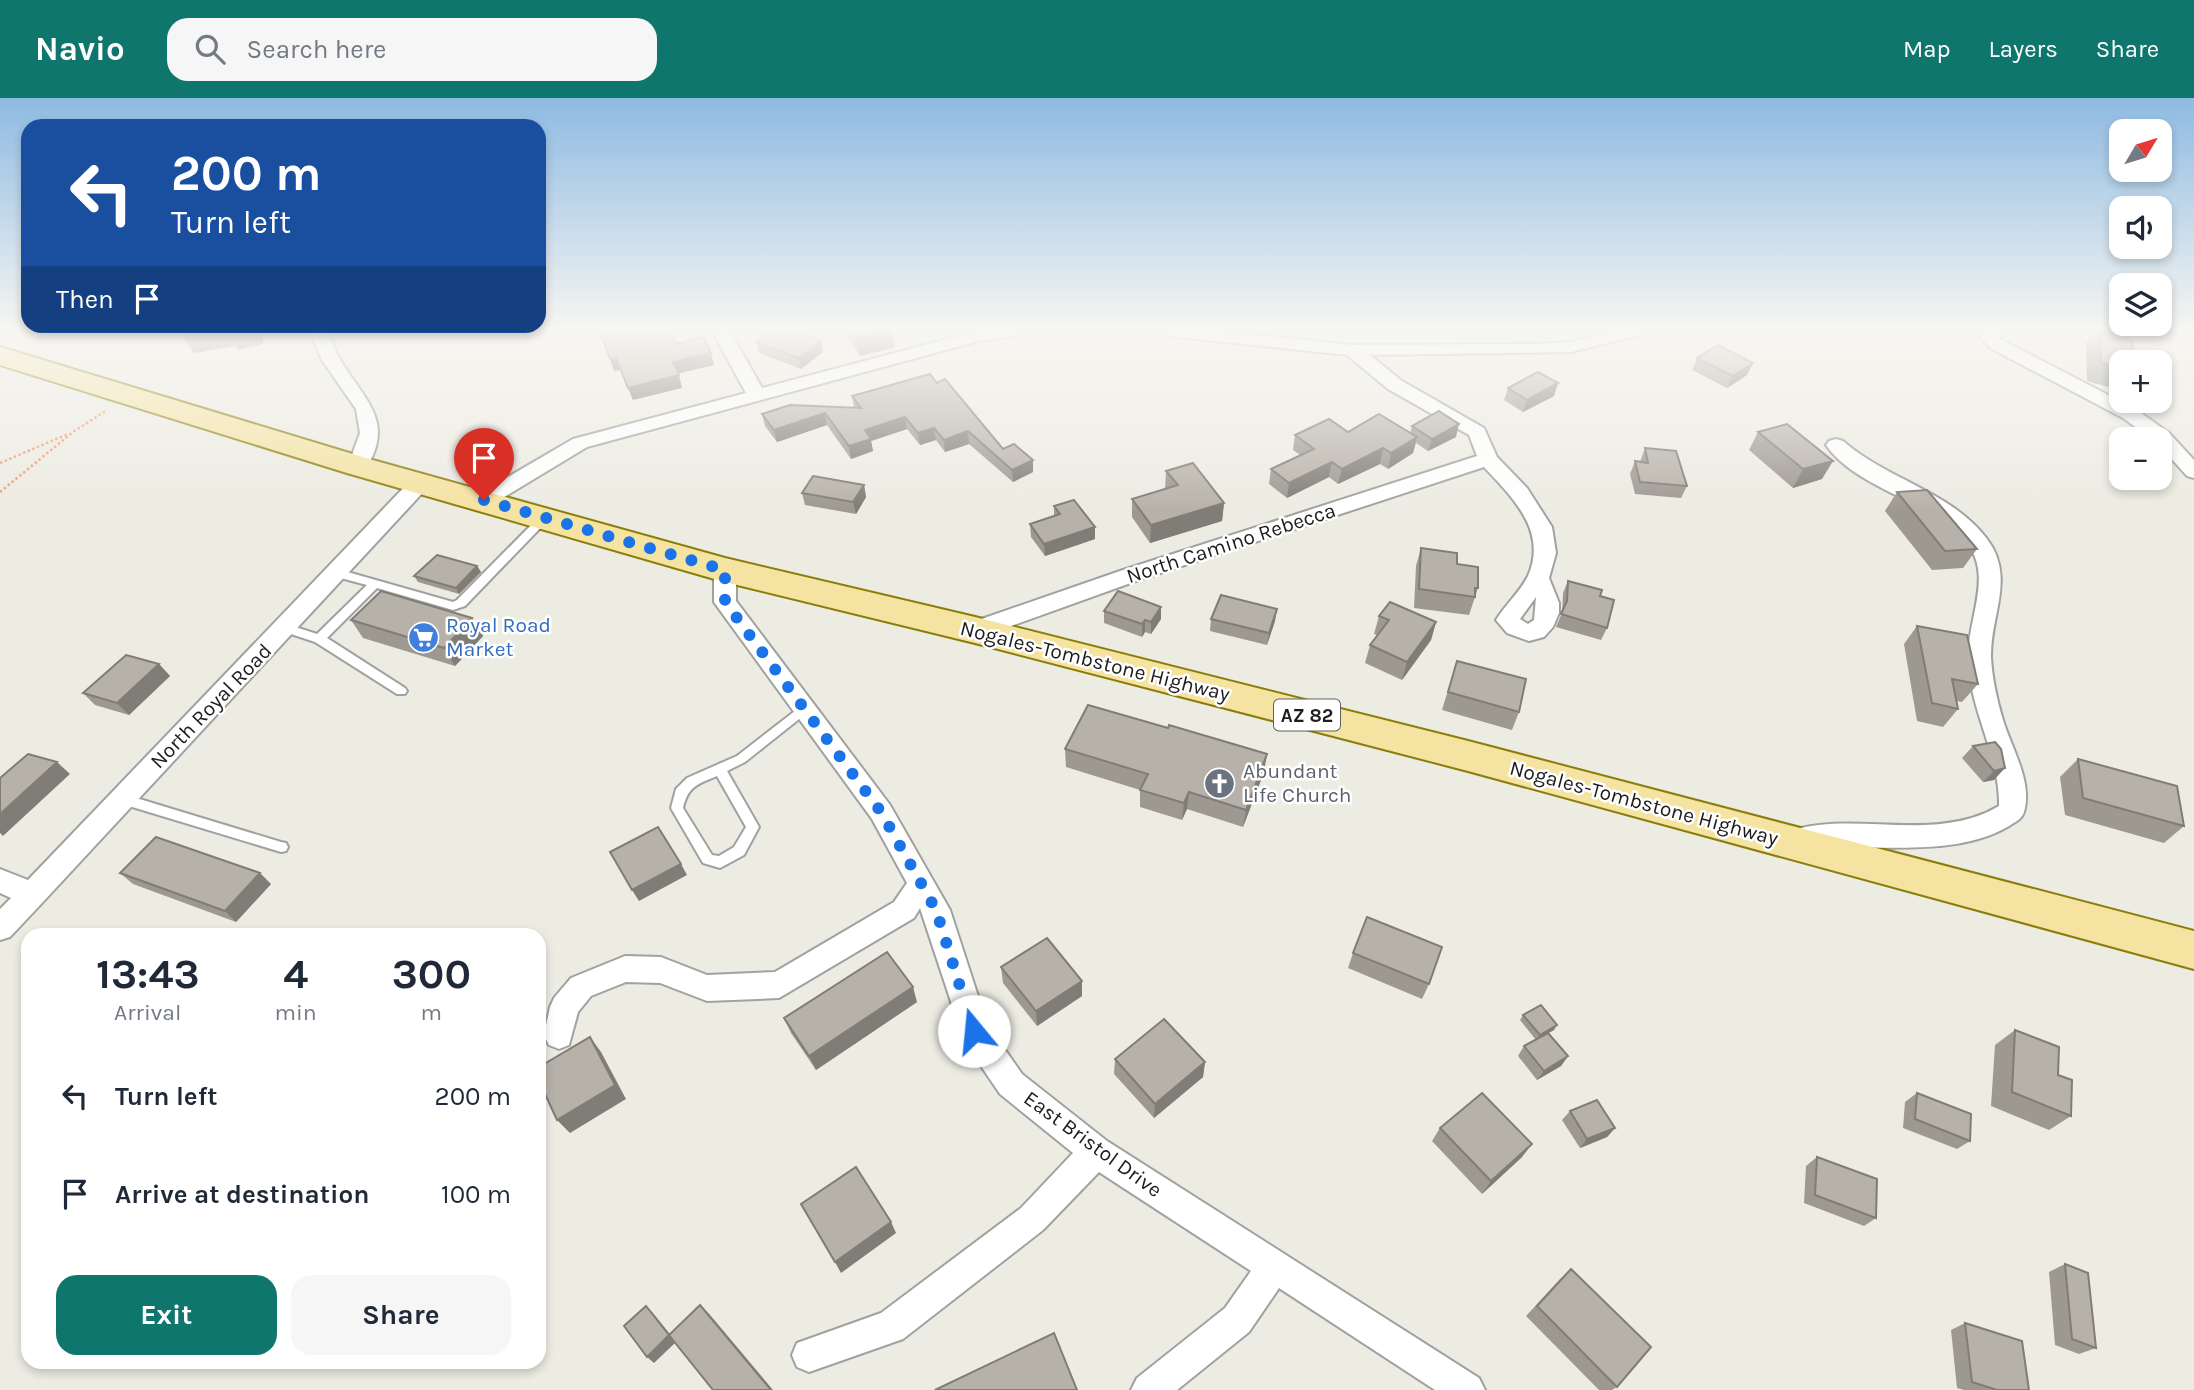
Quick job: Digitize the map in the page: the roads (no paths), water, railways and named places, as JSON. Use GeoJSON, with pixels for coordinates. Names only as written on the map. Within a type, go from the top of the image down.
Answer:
{"type":"FeatureCollection","features":[{"type":"Feature","properties":{"kind":"main road","name":"Nogales-Tombstone Highway"},"geometry":{"type":"LineString","coordinates":[[115,391],[358,466],[725,570],[975,630],[1785,840],[2194,950]]}},
{"type":"Feature","properties":{"kind":"street"},"geometry":{"type":"LineString","coordinates":[[353,391],[365,409],[370,433],[358,466]]}},
{"type":"Feature","properties":{"kind":"street"},"geometry":{"type":"LineString","coordinates":[[754,391],[757,396]]}},
{"type":"Feature","properties":{"kind":"street"},"geometry":{"type":"LineString","coordinates":[[484,500],[580,443],[774,391]]}},
{"type":"Feature","properties":{"kind":"street"},"geometry":{"type":"LineString","coordinates":[[1406,391],[1477,432],[1488,459],[1520,493],[1542,527],[1545,553],[1538,578]]}},
{"type":"Feature","properties":{"kind":"street"},"geometry":{"type":"LineString","coordinates":[[2087,391],[2130,414],[2162,437],[2194,472]]}},
{"type":"Feature","properties":{"kind":"street"},"geometry":{"type":"LineString","coordinates":[[1785,840],[1947,834],[1984,828],[2012,811],[2014,788],[2004,749],[1988,716],[1979,651],[1990,600],[1988,560],[1975,539],[1950,515],[1859,465],[1836,445]]}},
{"type":"Feature","properties":{"kind":"street","name":"North Camino Rebecca"},"geometry":{"type":"LineString","coordinates":[[975,630],[1130,575],[1488,459]]}},
{"type":"Feature","properties":{"kind":"street","name":"North Royal Road"},"geometry":{"type":"LineString","coordinates":[[0,928],[420,483]]}},
{"type":"Feature","properties":{"kind":"street","name":"East Bristol Drive"},"geometry":{"type":"LineString","coordinates":[[725,570],[725,602],[881,812],[936,910],[974,1031],[1011,1084],[1096,1152],[1467,1390]]}},
{"type":"Feature","properties":{"kind":"street"},"geometry":{"type":"LineString","coordinates":[[0,880],[32,895]]}},
{"type":"Feature","properties":{"kind":"street"},"geometry":{"type":"LineString","coordinates":[[559,1035],[564,1007],[581,987],[625,970],[661,970],[707,988],[779,985],[904,910],[921,884]]}},
{"type":"Feature","properties":{"kind":"street"},"geometry":{"type":"LineString","coordinates":[[809,1355],[891,1327],[1032,1219],[1096,1152]]}},
{"type":"Feature","properties":{"kind":"street"},"geometry":{"type":"LineString","coordinates":[[1149,1390],[1237,1320],[1274,1266]]}},
{"type":"Feature","properties":{"kind":"lane"},"geometry":{"type":"LineString","coordinates":[[337,573],[453,606],[461,603],[544,518]]}},
{"type":"Feature","properties":{"kind":"lane"},"geometry":{"type":"LineString","coordinates":[[319,639],[375,584]]}},
{"type":"Feature","properties":{"kind":"lane"},"geometry":{"type":"LineString","coordinates":[[286,628],[319,639],[401,691]]}},
{"type":"Feature","properties":{"kind":"lane"},"geometry":{"type":"LineString","coordinates":[[719,769],[753,827],[740,851],[720,862],[708,859],[677,808],[680,793],[691,782],[719,769],[741,759],[804,709]]}},
{"type":"Feature","properties":{"kind":"lane"},"geometry":{"type":"LineString","coordinates":[[123,799],[281,847]]}},
{"type":"Feature","properties":{"kind":"place","name":"Royal Road Market"},"geometry":{"type":"Point","coordinates":[423,637]}},
{"type":"Feature","properties":{"kind":"place","name":"Abundant Life Church"},"geometry":{"type":"Point","coordinates":[1220,783]}}]}
